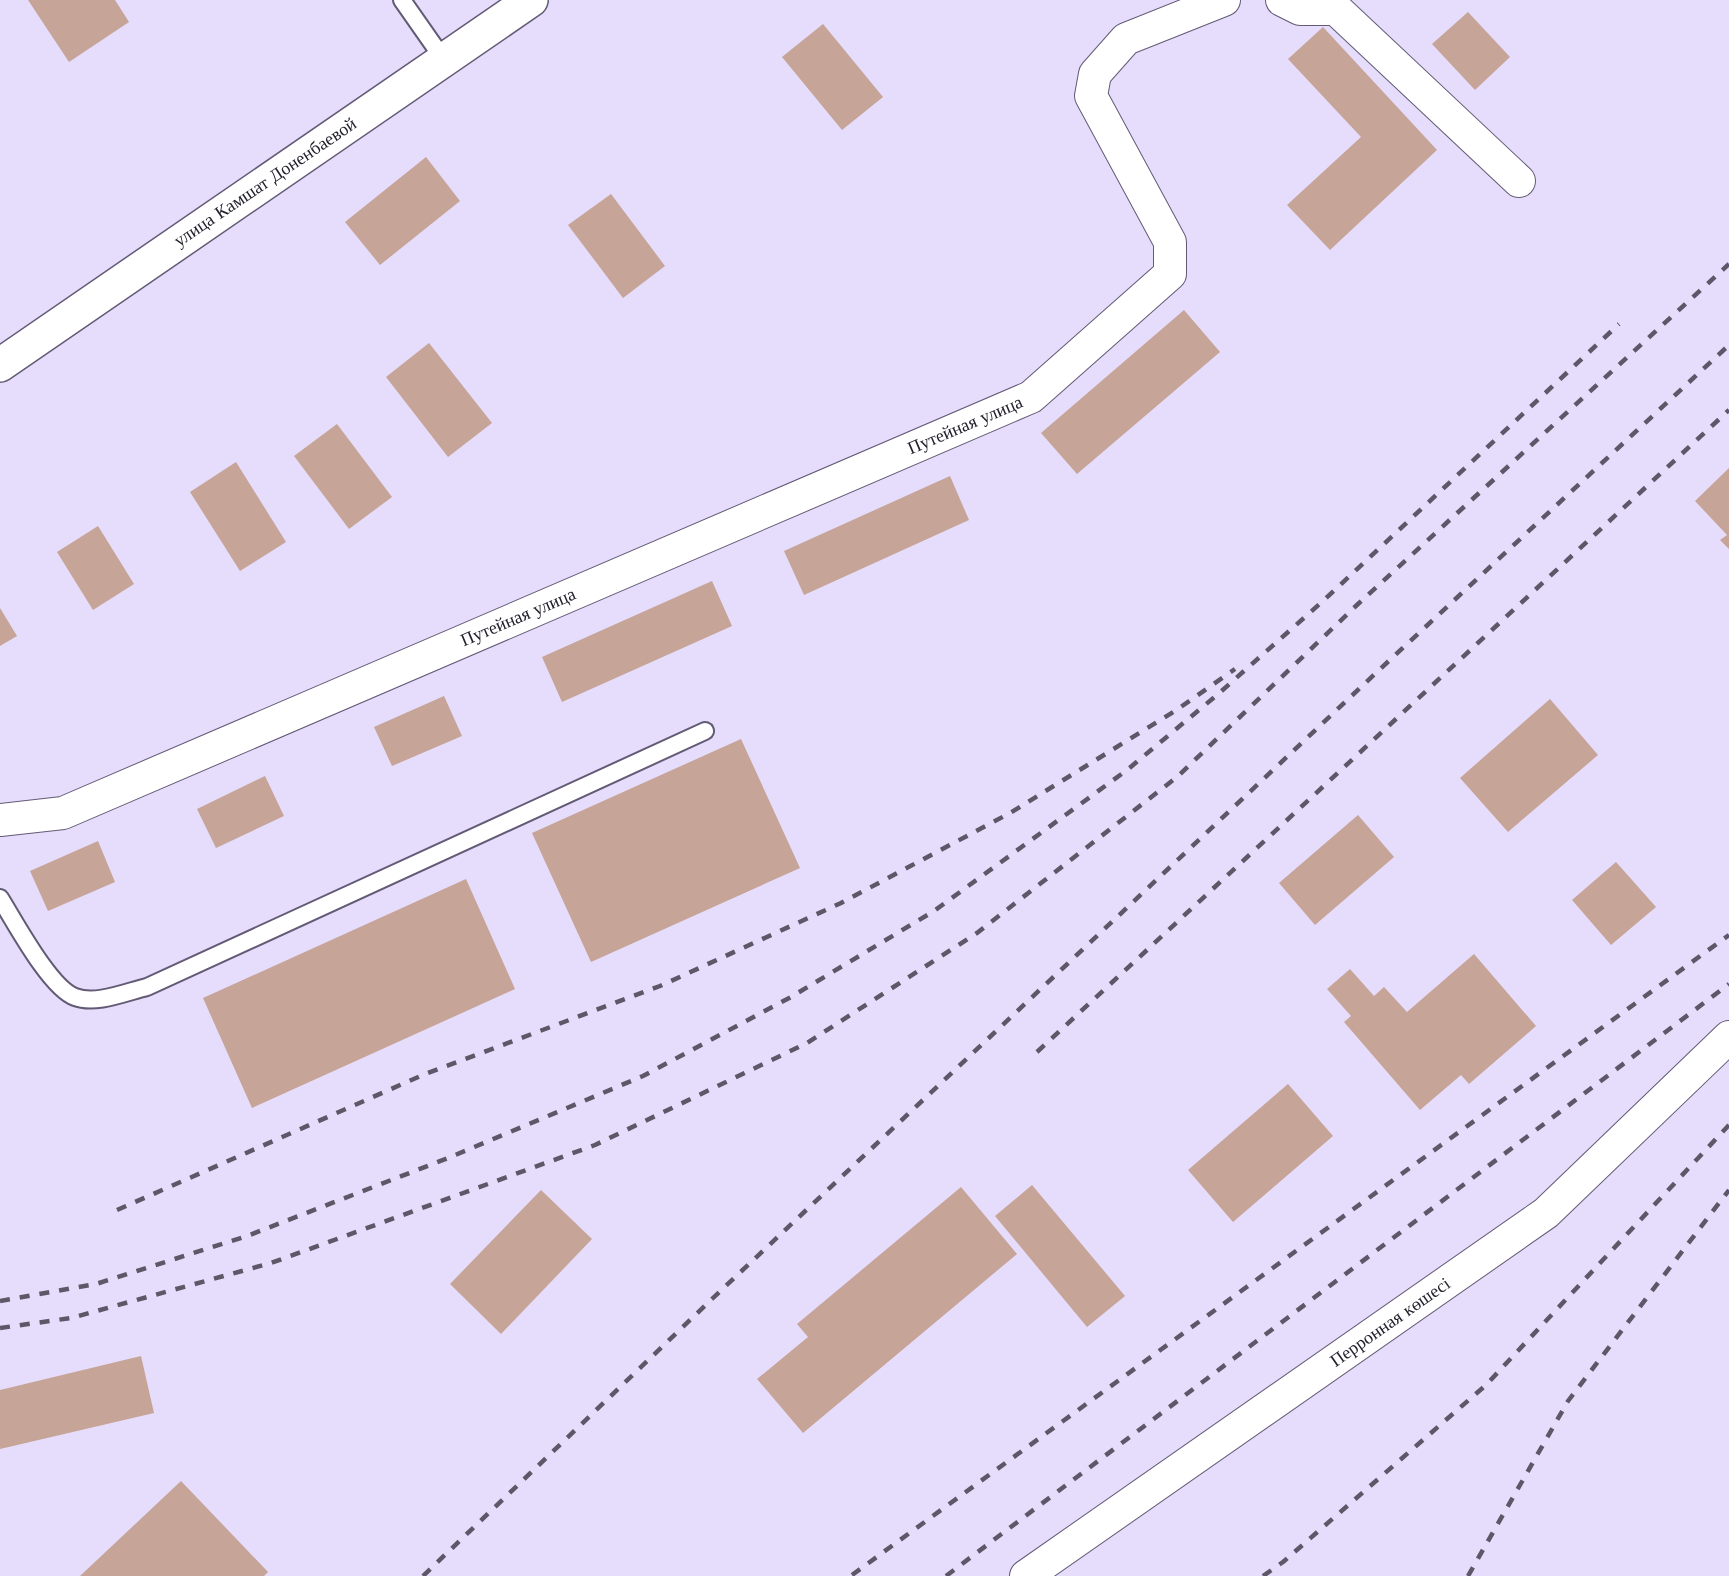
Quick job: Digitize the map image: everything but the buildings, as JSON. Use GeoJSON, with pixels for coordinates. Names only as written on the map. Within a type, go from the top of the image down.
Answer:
{"type":"FeatureCollection","features":[{"type":"Feature","properties":{"kind":"street","name":"улица Камшат Доненбаевой"},"geometry":{"type":"LineString","coordinates":[[0,365],[531,0]]}},
{"type":"Feature","properties":{"kind":"street","name":"Путейная улица"},"geometry":{"type":"LineString","coordinates":[[0,820],[63,813],[1031,397],[1170,274],[1170,243],[1091,96],[1095,74],[1126,39],[1224,0]]}},
{"type":"Feature","properties":{"kind":"street"},"geometry":{"type":"LineString","coordinates":[[1282,0],[1300,9],[1336,9],[1519,181]]}},
{"type":"Feature","properties":{"kind":"street","name":"Перронная көшесі"},"geometry":{"type":"LineString","coordinates":[[1026,1576],[1546,1213],[1729,1037]]}},
{"type":"Feature","properties":{"kind":"lane"},"geometry":{"type":"LineString","coordinates":[[402,0],[444,60]]}},
{"type":"Feature","properties":{"kind":"lane"},"geometry":{"type":"LineString","coordinates":[[0,898],[59,987],[75,997],[94,999],[147,987],[705,731]]}},
{"type":"Feature","properties":{"kind":"railway"},"geometry":{"type":"LineString","coordinates":[[0,1328],[71,1318],[271,1263],[595,1145],[807,1043],[977,933],[1177,777],[1358,604],[1729,264]]}},
{"type":"Feature","properties":{"kind":"railway"},"geometry":{"type":"LineString","coordinates":[[0,1301],[96,1284],[247,1236],[448,1158],[643,1076],[791,997],[934,911],[1127,770],[1217,695],[1323,601],[1619,324]]}},
{"type":"Feature","properties":{"kind":"railway"},"geometry":{"type":"LineString","coordinates":[[423,1576],[713,1298],[1378,671],[1729,345]]}},
{"type":"Feature","properties":{"kind":"railway"},"geometry":{"type":"LineString","coordinates":[[1037,1052],[1729,410]]}},
{"type":"Feature","properties":{"kind":"railway"},"geometry":{"type":"LineString","coordinates":[[117,1210],[425,1074],[660,986],[841,903],[1010,813],[1175,711],[1235,669]]}},
{"type":"Feature","properties":{"kind":"railway"},"geometry":{"type":"LineString","coordinates":[[852,1575],[1729,935]]}},
{"type":"Feature","properties":{"kind":"railway"},"geometry":{"type":"LineString","coordinates":[[946,1576],[1729,984]]}},
{"type":"Feature","properties":{"kind":"railway"},"geometry":{"type":"LineString","coordinates":[[1263,1576],[1283,1562],[1486,1385],[1729,1125]]}},
{"type":"Feature","properties":{"kind":"railway"},"geometry":{"type":"LineString","coordinates":[[1468,1576],[1568,1401],[1729,1190]]}}]}
